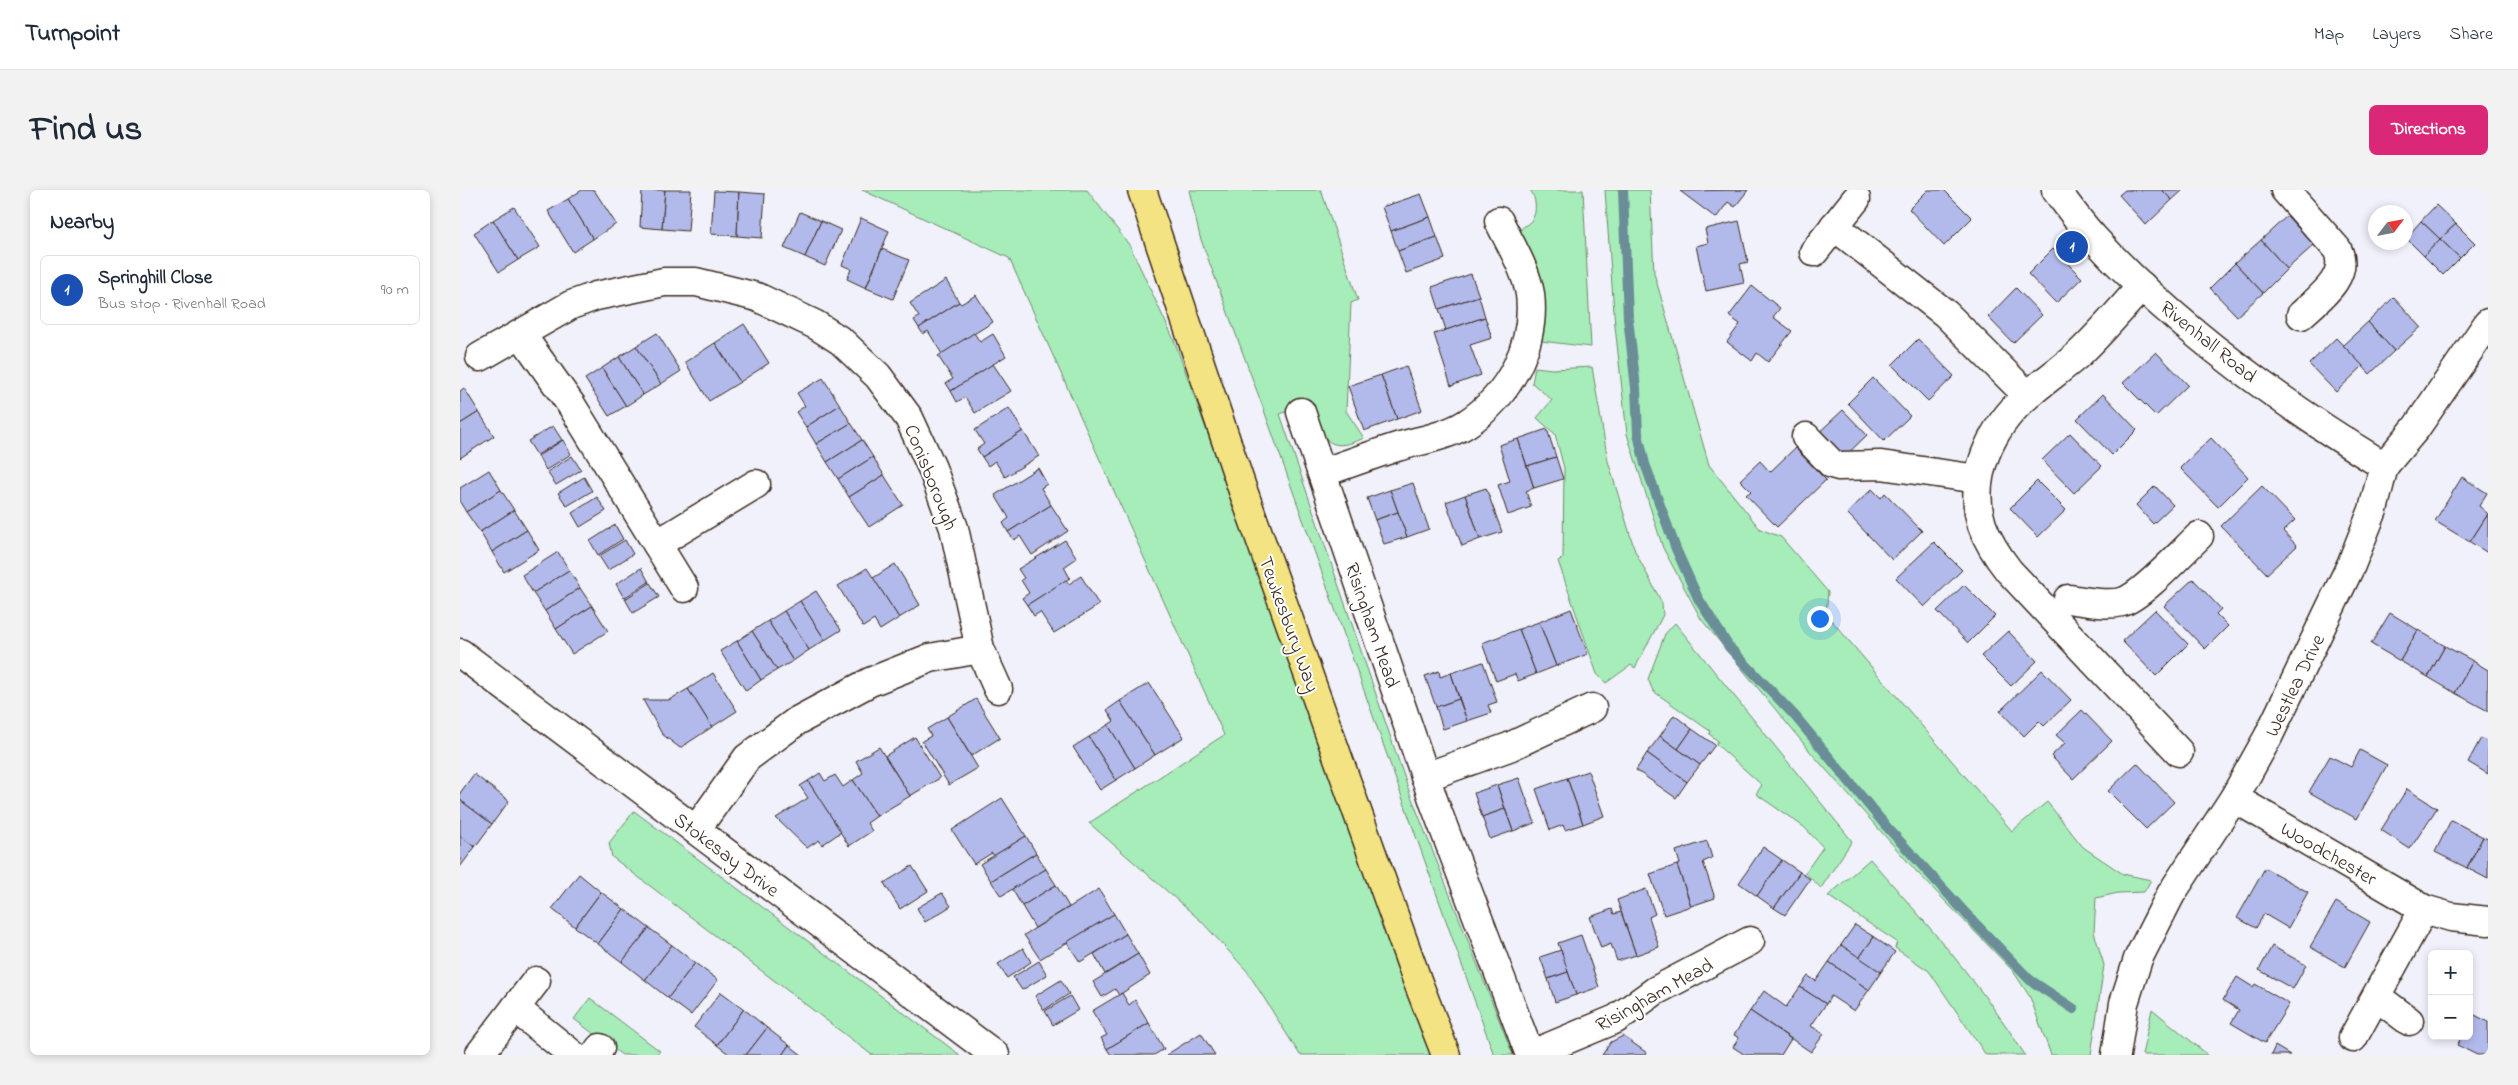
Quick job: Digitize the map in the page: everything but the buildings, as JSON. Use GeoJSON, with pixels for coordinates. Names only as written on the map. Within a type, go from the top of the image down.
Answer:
{"type":"FeatureCollection","features":[{"type":"Feature","properties":{"kind":"main road","name":"Tewkesbury Way"},"geometry":{"type":"LineString","coordinates":[[1142,190],[1244,495],[1417,980],[1446,1055]]}},
{"type":"Feature","properties":{"kind":"street","name":"Rivenhall Road"},"geometry":{"type":"LineString","coordinates":[[2056,190],[2093,237],[2142,286],[2275,394],[2322,428],[2384,466]]}},
{"type":"Feature","properties":{"kind":"street"},"geometry":{"type":"LineString","coordinates":[[2291,196],[2341,257],[2340,272],[2333,284],[2301,315]]}},
{"type":"Feature","properties":{"kind":"street"},"geometry":{"type":"LineString","coordinates":[[1814,252],[1856,199]]}},
{"type":"Feature","properties":{"kind":"street"},"geometry":{"type":"LineString","coordinates":[[1322,473],[1398,447],[1433,438],[1466,424],[1499,394],[1511,378],[1523,356],[1529,338],[1530,293],[1499,221]]}},
{"type":"Feature","properties":{"kind":"street"},"geometry":{"type":"LineString","coordinates":[[1834,226],[1946,314],[2027,395]]}},
{"type":"Feature","properties":{"kind":"street","name":"Conisborough"},"geometry":{"type":"LineString","coordinates":[[480,357],[570,305],[596,296],[664,282],[696,282],[758,297],[816,325],[841,341],[878,376],[909,418],[932,468],[954,528],[980,649],[998,690]]}},
{"type":"Feature","properties":{"kind":"street"},"geometry":{"type":"LineString","coordinates":[[2142,286],[2080,352],[2027,395],[1999,428],[1987,450],[1978,479],[1977,501],[1982,526],[1994,550],[2009,571],[2066,601],[2104,604],[2128,600],[2199,536]]}},
{"type":"Feature","properties":{"kind":"street","name":"Westlea Drive"},"geometry":{"type":"LineString","coordinates":[[2116,1055],[2124,1003],[2142,951],[2171,894],[2234,798],[2268,737],[2351,565],[2372,510],[2384,466],[2416,428],[2488,323]]}},
{"type":"Feature","properties":{"kind":"street"},"geometry":{"type":"LineString","coordinates":[[522,334],[572,406],[684,588]]}},
{"type":"Feature","properties":{"kind":"street","name":"Risingham Mead"},"geometry":{"type":"LineString","coordinates":[[1301,412],[1425,777],[1530,1055],[1616,1019],[1655,991],[1750,941]]}},
{"type":"Feature","properties":{"kind":"street"},"geometry":{"type":"LineString","coordinates":[[1806,437],[1832,464],[1839,466],[1881,465],[1978,479]]}},
{"type":"Feature","properties":{"kind":"street"},"geometry":{"type":"LineString","coordinates":[[657,544],[756,484]]}},
{"type":"Feature","properties":{"kind":"street"},"geometry":{"type":"LineString","coordinates":[[2066,601],[2079,646],[2179,752]]}},
{"type":"Feature","properties":{"kind":"street"},"geometry":{"type":"LineString","coordinates":[[696,830],[747,758],[797,722],[870,682],[930,658],[980,649]]}},
{"type":"Feature","properties":{"kind":"street","name":"Stokesay Drive"},"geometry":{"type":"LineString","coordinates":[[460,653],[995,1055]]}},
{"type":"Feature","properties":{"kind":"street"},"geometry":{"type":"LineString","coordinates":[[1425,777],[1509,747],[1592,708]]}},
{"type":"Feature","properties":{"kind":"street","name":"Woodchester"},"geometry":{"type":"LineString","coordinates":[[2234,798],[2424,909],[2451,917],[2488,921]]}},
{"type":"Feature","properties":{"kind":"street"},"geometry":{"type":"LineString","coordinates":[[2353,1038],[2424,909]]}},
{"type":"Feature","properties":{"kind":"street"},"geometry":{"type":"LineString","coordinates":[[479,1055],[536,981]]}},
{"type":"Feature","properties":{"kind":"street"},"geometry":{"type":"LineString","coordinates":[[2377,997],[2409,1021]]}},
{"type":"Feature","properties":{"kind":"street"},"geometry":{"type":"LineString","coordinates":[[514,1008],[573,1055]]}},
{"type":"Feature","properties":{"kind":"green space"},"geometry":{"type":"Polygon","coordinates":[[[862,190],[1087,190],[1130,246],[1174,340],[1432,1055],[1300,1055],[1247,971],[1201,921],[1089,823],[1224,735],[1009,258],[862,190]]]}},
{"type":"Feature","properties":{"kind":"green space"},"geometry":{"type":"Polygon","coordinates":[[[1189,190],[1321,190],[1358,300],[1351,303],[1346,411],[1364,438],[1341,445],[1333,444],[1322,433],[1310,403],[1280,414],[1409,791],[1513,1055],[1494,1055],[1265,413],[1200,237],[1189,190]]]}},
{"type":"Feature","properties":{"kind":"green space"},"geometry":{"type":"Polygon","coordinates":[[[1530,190],[1583,190],[1591,347],[1541,341],[1544,316],[1519,231],[1531,221],[1535,214],[1535,201],[1530,190]]]}},
{"type":"Feature","properties":{"kind":"green space"},"geometry":{"type":"Polygon","coordinates":[[[1605,190],[1650,190],[1654,273],[1709,465],[1760,529],[1781,537],[1828,592],[1826,614],[2012,831],[2047,802],[2083,847],[2123,874],[2151,880],[2144,892],[2118,893],[2096,898],[2094,932],[2104,965],[2091,1055],[2051,1055],[2030,997],[2013,971],[1916,871],[1813,755],[1701,619],[1663,548],[1627,434],[1615,326],[1605,190]]]}},
{"type":"Feature","properties":{"kind":"green space"},"geometry":{"type":"Polygon","coordinates":[[[1535,367],[1552,369],[1592,367],[1608,461],[1635,551],[1662,603],[1663,615],[1635,668],[1631,665],[1606,683],[1597,674],[1558,561],[1563,558],[1564,468],[1555,434],[1537,418],[1552,400],[1532,383],[1535,367]]]}},
{"type":"Feature","properties":{"kind":"green space"},"geometry":{"type":"Polygon","coordinates":[[[1675,623],[1852,841],[1821,888],[1805,873],[1823,847],[1804,827],[1756,794],[1762,785],[1716,744],[1718,741],[1709,734],[1710,731],[1653,691],[1648,679],[1665,634],[1675,623]]]}},
{"type":"Feature","properties":{"kind":"green space"},"geometry":{"type":"Polygon","coordinates":[[[634,811],[960,1055],[872,1055],[612,857],[609,843],[634,811]]]}},
{"type":"Feature","properties":{"kind":"green space"},"geometry":{"type":"Polygon","coordinates":[[[1870,859],[1971,978],[2025,1055],[1986,1055],[1929,971],[1895,948],[1897,942],[1828,896],[1870,859]]]}},
{"type":"Feature","properties":{"kind":"green space"},"geometry":{"type":"Polygon","coordinates":[[[590,998],[660,1051],[656,1055],[622,1055],[574,1019],[590,998]]]}},
{"type":"Feature","properties":{"kind":"green space"},"geometry":{"type":"Polygon","coordinates":[[[2152,1009],[2208,1055],[2142,1055],[2152,1009]]]}},
{"type":"Feature","properties":{"kind":"waterway"},"geometry":{"type":"LineString","coordinates":[[1623,190],[1628,318],[1636,388],[1638,434],[1645,464],[1676,549],[1698,598],[1729,647],[1795,716],[1886,826],[1971,919],[2030,980],[2074,1009]]}},
{"type":"Feature","properties":{"kind":"place","name":"Springhill Close"},"geometry":{"type":"Point","coordinates":[2072,247]}}]}
